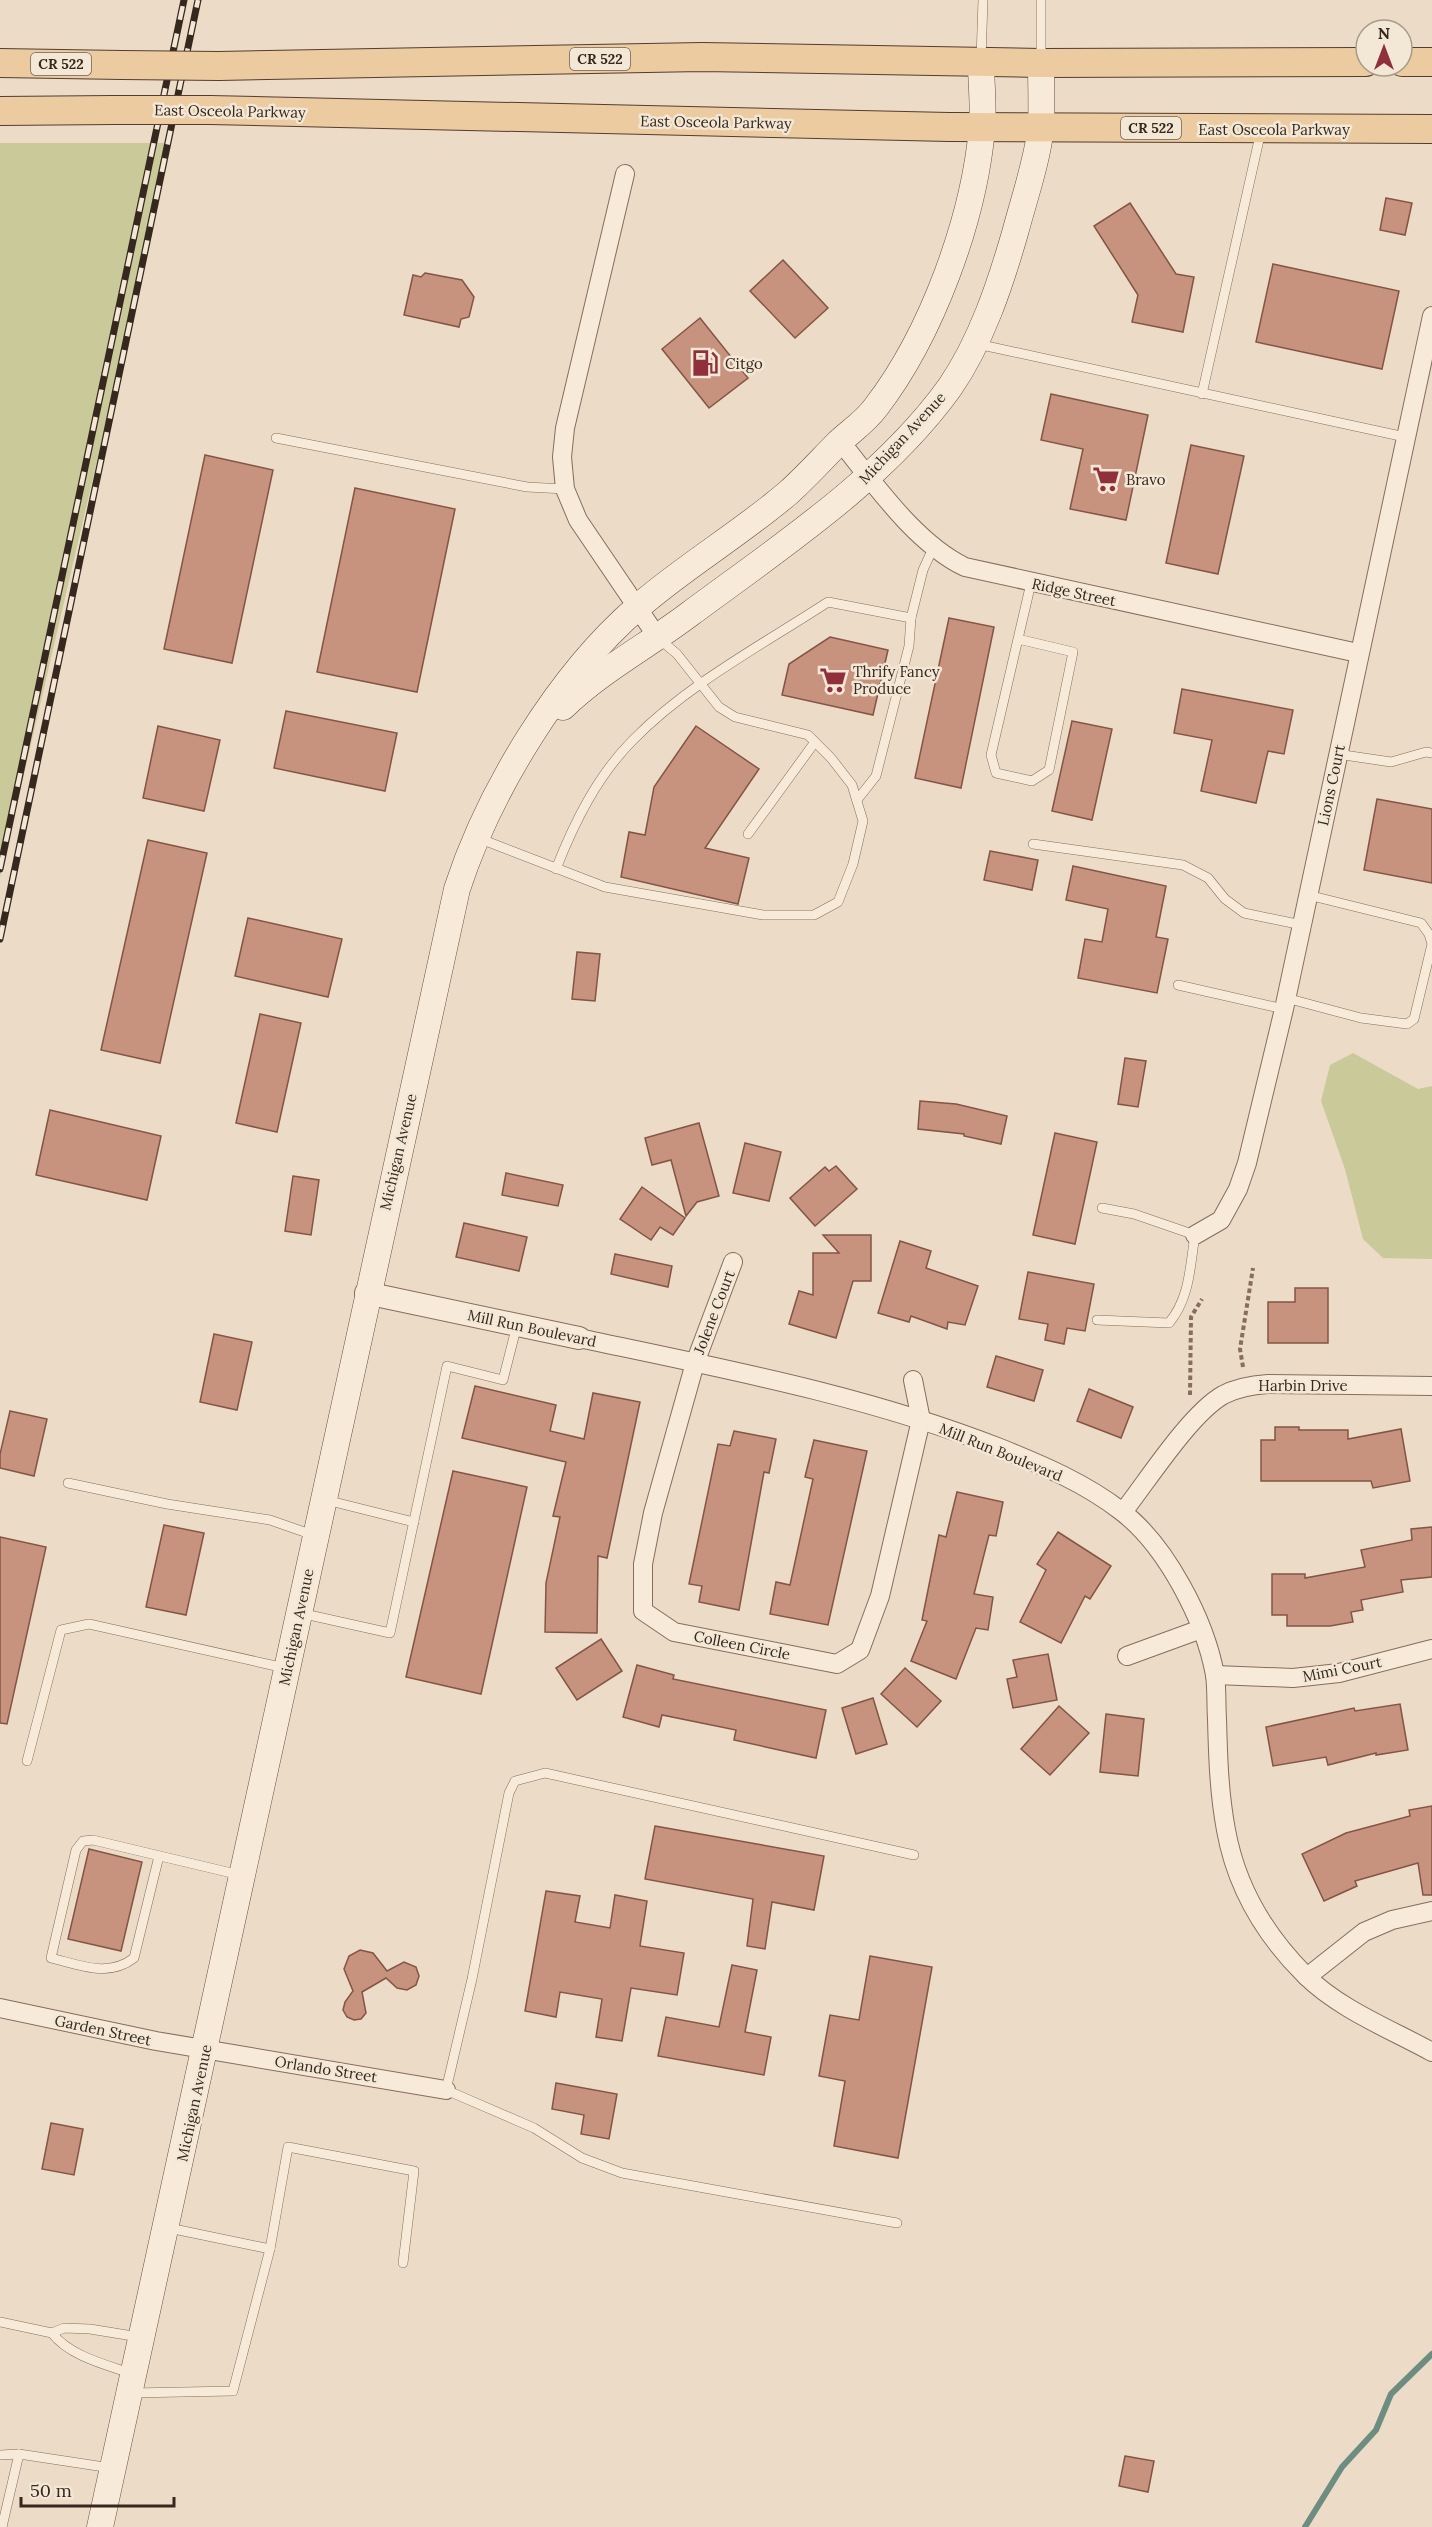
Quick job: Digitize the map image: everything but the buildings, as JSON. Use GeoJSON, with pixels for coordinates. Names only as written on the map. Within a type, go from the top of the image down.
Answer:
{"type":"FeatureCollection","features":[{"type":"Feature","properties":{"kind":"main road","name":"CR 522"},"geometry":{"type":"LineString","coordinates":[[0,63],[219,66],[702,57],[1041,63],[1354,62]]}},
{"type":"Feature","properties":{"kind":"main road","name":"Michigan Avenue"},"geometry":{"type":"LineString","coordinates":[[100,2527],[206,2050],[366,1293],[457,889],[476,837],[529,741],[555,700],[591,654],[637,608],[789,492],[875,410],[909,358],[942,289],[968,204],[982,128],[981,61]]}},
{"type":"Feature","properties":{"kind":"main road"},"geometry":{"type":"LineString","coordinates":[[1414,62],[1432,62]]}},
{"type":"Feature","properties":{"kind":"main road","name":"Michigan Avenue"},"geometry":{"type":"LineString","coordinates":[[529,741],[568,702],[609,669],[658,638],[817,519],[869,476],[950,386],[984,325],[1007,261],[1041,128],[1041,63]]}},
{"type":"Feature","properties":{"kind":"main road","name":"East Osceola Parkway"},"geometry":{"type":"LineString","coordinates":[[0,111],[210,110],[982,128],[1432,129]]}},
{"type":"Feature","properties":{"kind":"street"},"geometry":{"type":"LineString","coordinates":[[625,174],[565,428],[562,457],[565,489],[578,520],[658,638]]}},
{"type":"Feature","properties":{"kind":"street","name":"Lions Court"},"geometry":{"type":"LineString","coordinates":[[1195,1235],[1221,1220],[1238,1189],[1247,1163],[1285,1003],[1358,653],[1431,323]]}},
{"type":"Feature","properties":{"kind":"street","name":"Ridge Street"},"geometry":{"type":"LineString","coordinates":[[840,441],[882,495],[934,546],[965,567],[1358,653]]}},
{"type":"Feature","properties":{"kind":"street","name":"Jolene Court"},"geometry":{"type":"LineString","coordinates":[[695,1363],[733,1262]]}},
{"type":"Feature","properties":{"kind":"street","name":"Mill Run Boulevard"},"geometry":{"type":"LineString","coordinates":[[366,1293],[695,1363],[921,1420],[1038,1464],[1083,1486],[1123,1512],[1156,1547],[1186,1593],[1201,1629],[1215,1675],[1219,1784],[1226,1833],[1240,1881],[1261,1921],[1283,1952],[1307,1977],[1342,2003],[1432,2052]]}},
{"type":"Feature","properties":{"kind":"street","name":"Colleen Circle"},"geometry":{"type":"LineString","coordinates":[[695,1363],[653,1513],[643,1564],[643,1611],[674,1632],[837,1664],[860,1650],[880,1596],[921,1420]]}},
{"type":"Feature","properties":{"kind":"street"},"geometry":{"type":"LineString","coordinates":[[913,1380],[921,1420]]}},
{"type":"Feature","properties":{"kind":"street","name":"Harbin Drive"},"geometry":{"type":"LineString","coordinates":[[1123,1512],[1201,1412],[1224,1395],[1246,1386],[1432,1386]]}},
{"type":"Feature","properties":{"kind":"street"},"geometry":{"type":"LineString","coordinates":[[1127,1656],[1201,1629]]}},
{"type":"Feature","properties":{"kind":"street","name":"Mimi Court"},"geometry":{"type":"LineString","coordinates":[[1215,1675],[1293,1678],[1339,1673],[1432,1648]]}},
{"type":"Feature","properties":{"kind":"street"},"geometry":{"type":"LineString","coordinates":[[1307,1977],[1364,1932],[1392,1920],[1432,1911]]}},
{"type":"Feature","properties":{"kind":"street","name":"Garden Street"},"geometry":{"type":"LineString","coordinates":[[0,2008],[206,2050]]}},
{"type":"Feature","properties":{"kind":"street","name":"Orlando Street"},"geometry":{"type":"LineString","coordinates":[[206,2050],[446,2090]]}},
{"type":"Feature","properties":{"kind":"lane"},"geometry":{"type":"LineString","coordinates":[[981,61],[983,0]]}},
{"type":"Feature","properties":{"kind":"lane"},"geometry":{"type":"LineString","coordinates":[[1041,0],[1041,63]]}},
{"type":"Feature","properties":{"kind":"lane"},"geometry":{"type":"LineString","coordinates":[[1202,394],[1262,129]]}},
{"type":"Feature","properties":{"kind":"lane"},"geometry":{"type":"LineString","coordinates":[[973,343],[1405,437]]}},
{"type":"Feature","properties":{"kind":"lane"},"geometry":{"type":"LineString","coordinates":[[276,438],[527,488],[565,489]]}},
{"type":"Feature","properties":{"kind":"lane"},"geometry":{"type":"LineString","coordinates":[[857,800],[876,776],[909,646],[911,618],[922,570],[934,546]]}},
{"type":"Feature","properties":{"kind":"lane"},"geometry":{"type":"LineString","coordinates":[[1018,639],[1073,652],[1049,770],[1032,781],[996,773],[991,755],[1018,639],[1032,583]]}},
{"type":"Feature","properties":{"kind":"lane"},"geometry":{"type":"LineString","coordinates":[[555,869],[586,802],[631,741],[701,685],[828,602],[911,618]]}},
{"type":"Feature","properties":{"kind":"lane"},"geometry":{"type":"LineString","coordinates":[[476,837],[605,887],[752,914],[814,915],[838,902],[853,864],[863,821],[852,785],[807,735],[735,717],[719,706],[677,654],[658,638]]}},
{"type":"Feature","properties":{"kind":"lane"},"geometry":{"type":"LineString","coordinates":[[748,834],[815,742]]}},
{"type":"Feature","properties":{"kind":"lane"},"geometry":{"type":"LineString","coordinates":[[1337,754],[1391,762],[1426,752],[1432,753]]}},
{"type":"Feature","properties":{"kind":"lane"},"geometry":{"type":"LineString","coordinates":[[1033,844],[1183,865],[1208,878],[1225,899],[1244,914],[1302,925]]}},
{"type":"Feature","properties":{"kind":"lane"},"geometry":{"type":"LineString","coordinates":[[1178,985],[1361,1018],[1407,1024],[1414,1019],[1432,944],[1421,923],[1308,895]]}},
{"type":"Feature","properties":{"kind":"lane"},"geometry":{"type":"LineString","coordinates":[[1097,1320],[1169,1323],[1179,1312],[1187,1288],[1195,1235],[1134,1214],[1102,1208]]}},
{"type":"Feature","properties":{"kind":"lane"},"geometry":{"type":"LineString","coordinates":[[299,1613],[390,1634],[447,1366],[503,1380],[517,1325]]}},
{"type":"Feature","properties":{"kind":"lane"},"geometry":{"type":"LineString","coordinates":[[68,1483],[166,1504],[270,1520],[315,1535]]}},
{"type":"Feature","properties":{"kind":"lane"},"geometry":{"type":"LineString","coordinates":[[322,1499],[414,1522]]}},
{"type":"Feature","properties":{"kind":"lane"},"geometry":{"type":"LineString","coordinates":[[27,1761],[62,1630],[90,1624],[287,1668]]}},
{"type":"Feature","properties":{"kind":"lane"},"geometry":{"type":"LineString","coordinates":[[897,2223],[622,2173],[582,2158],[534,2128],[446,2090],[472,1979],[509,1793],[515,1781],[545,1773],[914,1855]]}},
{"type":"Feature","properties":{"kind":"lane"},"geometry":{"type":"LineString","coordinates":[[159,1856],[134,1958],[122,1968],[106,1970],[51,1958],[76,1850],[82,1841],[93,1840],[243,1875]]}},
{"type":"Feature","properties":{"kind":"lane"},"geometry":{"type":"LineString","coordinates":[[52,2333],[59,2343],[132,2383],[233,2391],[270,2249],[288,2146],[414,2171],[403,2263]]}},
{"type":"Feature","properties":{"kind":"lane"},"geometry":{"type":"LineString","coordinates":[[166,2228],[270,2249]]}},
{"type":"Feature","properties":{"kind":"lane"},"geometry":{"type":"LineString","coordinates":[[0,2322],[52,2333],[64,2328],[90,2329],[141,2337]]}},
{"type":"Feature","properties":{"kind":"lane"},"geometry":{"type":"LineString","coordinates":[[0,2455],[19,2454],[113,2468]]}},
{"type":"Feature","properties":{"kind":"lane"},"geometry":{"type":"LineString","coordinates":[[2,2527],[19,2454]]}},
{"type":"Feature","properties":{"kind":"path"},"geometry":{"type":"LineString","coordinates":[[1244,1367],[1240,1349],[1253,1268]]}},
{"type":"Feature","properties":{"kind":"path"},"geometry":{"type":"LineString","coordinates":[[1190,1395],[1191,1317],[1203,1299]]}},
{"type":"Feature","properties":{"kind":"green space"},"geometry":{"type":"Polygon","coordinates":[[[0,143],[171,143],[0,877],[0,143]]]}},
{"type":"Feature","properties":{"kind":"green space"},"geometry":{"type":"Polygon","coordinates":[[[1353,1053],[1418,1089],[1432,1086],[1432,1259],[1383,1258],[1363,1239],[1345,1169],[1321,1101],[1330,1065],[1353,1053]]]}},
{"type":"Feature","properties":{"kind":"waterway"},"geometry":{"type":"LineString","coordinates":[[1305,2527],[1342,2467],[1376,2430],[1391,2394],[1432,2354]]}},
{"type":"Feature","properties":{"kind":"railway"},"geometry":{"type":"LineString","coordinates":[[0,869],[184,0]]}},
{"type":"Feature","properties":{"kind":"railway"},"geometry":{"type":"LineString","coordinates":[[0,939],[198,0]]}},
{"type":"Feature","properties":{"kind":"place","name":"Citgo"},"geometry":{"type":"Point","coordinates":[705,363]}},
{"type":"Feature","properties":{"kind":"place","name":"Bravo"},"geometry":{"type":"Point","coordinates":[1106,479]}},
{"type":"Feature","properties":{"kind":"place","name":"Thrify Fancy Produce"},"geometry":{"type":"Point","coordinates":[833,680]}}]}
